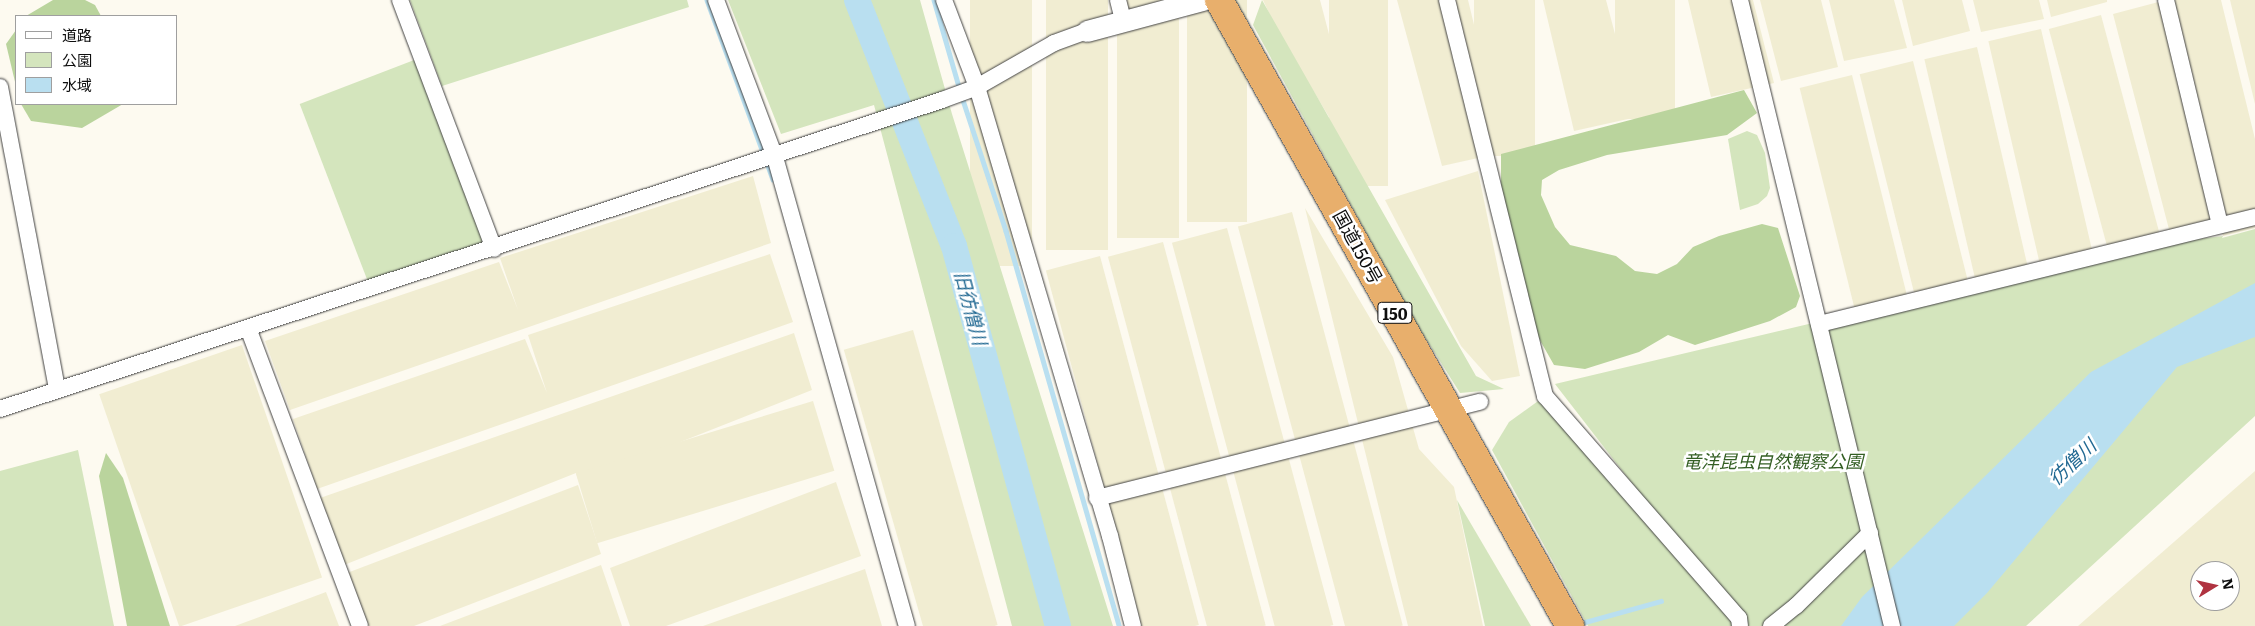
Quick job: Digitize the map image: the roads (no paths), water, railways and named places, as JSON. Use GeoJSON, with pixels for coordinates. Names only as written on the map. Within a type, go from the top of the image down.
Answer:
{"type":"FeatureCollection","features":[{"type":"Feature","properties":{"kind":"highway","name":"国道150号"},"geometry":{"type":"LineString","coordinates":[[1219,0],[1570,626]]}},
{"type":"Feature","properties":{"kind":"street"},"geometry":{"type":"LineString","coordinates":[[400,0],[494,249]]}},
{"type":"Feature","properties":{"kind":"street"},"geometry":{"type":"LineString","coordinates":[[716,0],[775,157],[907,626]]}},
{"type":"Feature","properties":{"kind":"street"},"geometry":{"type":"LineString","coordinates":[[944,0],[977,87],[1133,626]]}},
{"type":"Feature","properties":{"kind":"street"},"geometry":{"type":"LineString","coordinates":[[0,409],[775,157],[942,100],[977,87],[1054,43],[1087,30],[1120,10],[1203,0]]}},
{"type":"Feature","properties":{"kind":"street"},"geometry":{"type":"LineString","coordinates":[[1447,0],[1545,396],[1736,613],[1740,626]]}},
{"type":"Feature","properties":{"kind":"street"},"geometry":{"type":"LineString","coordinates":[[1740,0],[1892,626]]}},
{"type":"Feature","properties":{"kind":"street"},"geometry":{"type":"LineString","coordinates":[[2166,0],[2220,225]]}},
{"type":"Feature","properties":{"kind":"street"},"geometry":{"type":"LineString","coordinates":[[0,87],[57,390]]}},
{"type":"Feature","properties":{"kind":"street"},"geometry":{"type":"LineString","coordinates":[[1818,324],[2255,217]]}},
{"type":"Feature","properties":{"kind":"street"},"geometry":{"type":"LineString","coordinates":[[248,328],[360,626]]}},
{"type":"Feature","properties":{"kind":"street"},"geometry":{"type":"LineString","coordinates":[[1097,498],[1448,408],[1480,402]]}},
{"type":"Feature","properties":{"kind":"street"},"geometry":{"type":"LineString","coordinates":[[1772,626],[1796,606],[1870,533]]}},
{"type":"Feature","properties":{"kind":"water","name":"彷僧川"},"geometry":{"type":"Polygon","coordinates":[[[2255,283],[2255,337],[2177,367],[1987,593],[1954,626],[1841,626],[1862,597],[2091,372],[2255,283]]]}},
{"type":"Feature","properties":{"kind":"waterway"},"geometry":{"type":"LineString","coordinates":[[707,0],[773,179]]}},
{"type":"Feature","properties":{"kind":"waterway","name":"旧彷僧川"},"geometry":{"type":"LineString","coordinates":[[857,0],[954,246],[1058,626]]}},
{"type":"Feature","properties":{"kind":"waterway"},"geometry":{"type":"LineString","coordinates":[[934,0],[960,90]]}},
{"type":"Feature","properties":{"kind":"waterway"},"geometry":{"type":"LineString","coordinates":[[962,97],[1006,231],[1119,626]]}},
{"type":"Feature","properties":{"kind":"waterway"},"geometry":{"type":"LineString","coordinates":[[1578,624],[1661,601]]}},
{"type":"Feature","properties":{"kind":"park label","name":"竜洋昆虫自然観察公園"},"geometry":{"type":"Point","coordinates":[1773,461]}}]}
